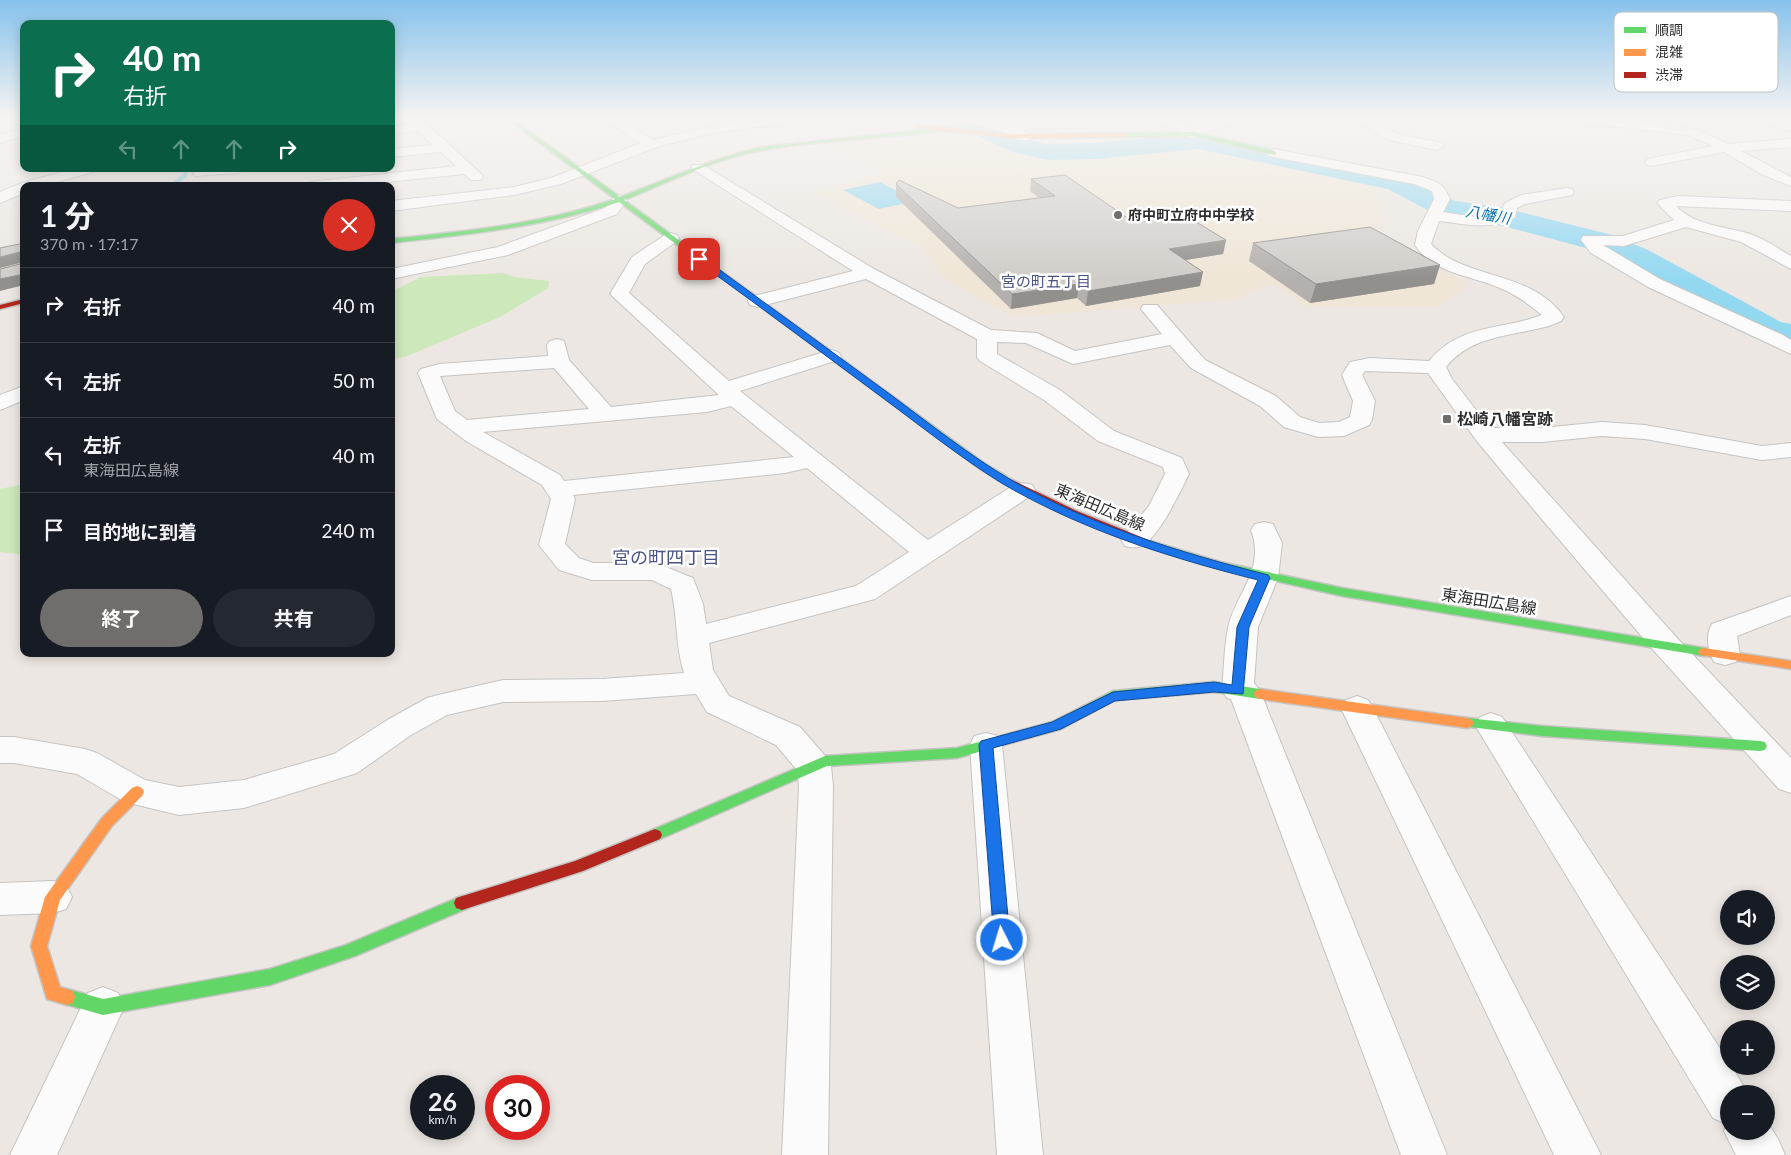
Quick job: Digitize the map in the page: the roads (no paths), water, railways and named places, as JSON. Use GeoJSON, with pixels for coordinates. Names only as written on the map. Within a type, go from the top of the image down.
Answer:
{"type":"FeatureCollection","features":[{"type":"Feature","properties":{"kind":"street"},"geometry":{"type":"LineString","coordinates":[[51,182],[80,172]]}},
{"type":"Feature","properties":{"kind":"street"},"geometry":{"type":"LineString","coordinates":[[347,182],[441,172]]}},
{"type":"Feature","properties":{"kind":"street"},"geometry":{"type":"LineString","coordinates":[[471,172],[493,194]]}},
{"type":"Feature","properties":{"kind":"street"},"geometry":{"type":"LineString","coordinates":[[395,206],[493,194],[556,181],[579,172]]}},
{"type":"Feature","properties":{"kind":"street","name":"東海田広島線"},"geometry":{"type":"LineString","coordinates":[[582,172],[960,450],[1023,490],[1066,512],[1134,540],[1212,565],[1264,578],[1350,595],[1791,665]]}},
{"type":"Feature","properties":{"kind":"street"},"geometry":{"type":"LineString","coordinates":[[395,240],[521,224],[620,200],[688,172]]}},
{"type":"Feature","properties":{"kind":"street"},"geometry":{"type":"LineString","coordinates":[[704,172],[868,273],[987,336],[1030,337],[1073,358],[1174,338]]}},
{"type":"Feature","properties":{"kind":"street"},"geometry":{"type":"LineString","coordinates":[[1375,172],[1418,180],[1438,188],[1442,199],[1426,231],[1423,244],[1431,255],[1453,267],[1501,282],[1542,304],[1554,317],[1539,324],[1486,334],[1454,346],[1436,367]]}},
{"type":"Feature","properties":{"kind":"street"},"geometry":{"type":"LineString","coordinates":[[1772,172],[1791,182]]}},
{"type":"Feature","properties":{"kind":"street"},"geometry":{"type":"LineString","coordinates":[[1435,216],[1482,221],[1501,220],[1509,214],[1510,206],[1521,200],[1567,192]]}},
{"type":"Feature","properties":{"kind":"street"},"geometry":{"type":"LineString","coordinates":[[395,273],[502,251],[611,211],[620,200]]}},
{"type":"Feature","properties":{"kind":"street"},"geometry":{"type":"LineString","coordinates":[[1791,206],[1678,201],[1665,203],[1685,222],[1706,230],[1746,238],[1762,245],[1791,264]]}},
{"type":"Feature","properties":{"kind":"street"},"geometry":{"type":"LineString","coordinates":[[1685,222],[1624,241],[1589,240],[1597,250],[1654,283],[1682,297],[1711,308],[1791,348]]}},
{"type":"Feature","properties":{"kind":"street"},"geometry":{"type":"LineString","coordinates":[[670,238],[638,261],[619,294],[731,393],[926,552]]}},
{"type":"Feature","properties":{"kind":"street"},"geometry":{"type":"LineString","coordinates":[[757,301],[868,273]]}},
{"type":"Feature","properties":{"kind":"street"},"geometry":{"type":"LineString","coordinates":[[0,306],[20,302]]}},
{"type":"Feature","properties":{"kind":"street"},"geometry":{"type":"LineString","coordinates":[[1150,310],[1198,364],[1268,401],[1292,422],[1318,430],[1344,430],[1361,420],[1364,401],[1352,375],[1356,366],[1370,364],[1436,367]]}},
{"type":"Feature","properties":{"kind":"street"},"geometry":{"type":"LineString","coordinates":[[987,336],[987,357],[1052,395],[1106,436],[1174,464],[1177,474],[1160,508],[1134,540]]}},
{"type":"Feature","properties":{"kind":"street"},"geometry":{"type":"LineString","coordinates":[[605,414],[558,353],[439,370],[428,374],[446,414],[462,427],[551,480],[563,499],[552,545],[569,564],[592,571],[656,572],[683,584],[689,604],[698,671],[718,704],[788,736],[814,766],[816,786],[805,1155]]}},
{"type":"Feature","properties":{"kind":"street"},"geometry":{"type":"LineString","coordinates":[[462,427],[708,405],[731,393],[831,356]]}},
{"type":"Feature","properties":{"kind":"street"},"geometry":{"type":"LineString","coordinates":[[1436,367],[1442,382],[1484,435],[1666,645],[1791,780]]}},
{"type":"Feature","properties":{"kind":"street"},"geometry":{"type":"LineString","coordinates":[[0,403],[20,394]]}},
{"type":"Feature","properties":{"kind":"street"},"geometry":{"type":"LineString","coordinates":[[1484,435],[1542,435],[1602,429],[1645,432],[1762,453],[1791,450]]}},
{"type":"Feature","properties":{"kind":"street"},"geometry":{"type":"LineString","coordinates":[[557,489],[785,466],[811,460]]}},
{"type":"Feature","properties":{"kind":"street"},"geometry":{"type":"LineString","coordinates":[[692,637],[865,593],[1023,490]]}},
{"type":"Feature","properties":{"kind":"street"},"geometry":{"type":"LineString","coordinates":[[1264,530],[1269,543],[1264,578],[1243,627],[1241,691],[1424,1155]]}},
{"type":"Feature","properties":{"kind":"street"},"geometry":{"type":"LineString","coordinates":[[1725,655],[1722,631],[1791,605]]}},
{"type":"Feature","properties":{"kind":"street"},"geometry":{"type":"LineString","coordinates":[[0,750],[14,750],[85,762],[137,792],[179,801],[244,794],[345,764],[400,727],[438,706],[503,690],[602,690],[704,682]]}},
{"type":"Feature","properties":{"kind":"street"},"geometry":{"type":"LineString","coordinates":[[137,792],[107,822],[53,897],[39,946],[53,993],[103,1007],[270,977],[349,951],[472,899],[578,866],[825,761],[957,753],[1056,726],[1113,696],[1214,687],[1491,725],[1760,746]]}},
{"type":"Feature","properties":{"kind":"street"},"geometry":{"type":"LineString","coordinates":[[1357,708],[1578,1155]]}},
{"type":"Feature","properties":{"kind":"street"},"geometry":{"type":"LineString","coordinates":[[1491,725],[1720,1088]]}},
{"type":"Feature","properties":{"kind":"street"},"geometry":{"type":"LineString","coordinates":[[986,745],[1020,1155]]}},
{"type":"Feature","properties":{"kind":"street"},"geometry":{"type":"LineString","coordinates":[[0,898],[53,897]]}},
{"type":"Feature","properties":{"kind":"street"},"geometry":{"type":"LineString","coordinates":[[33,1155],[103,1007]]}},
{"type":"Feature","properties":{"kind":"street"},"geometry":{"type":"LineString","coordinates":[[1753,1140],[1762,1155]]}},
{"type":"Feature","properties":{"kind":"water"},"geometry":{"type":"Polygon","coordinates":[[[880,182],[916,201],[879,209],[843,190],[880,182]]]}},
{"type":"Feature","properties":{"kind":"waterway"},"geometry":{"type":"LineString","coordinates":[[177,182],[185,175],[186,172]]}},
{"type":"Feature","properties":{"kind":"waterway","name":"八幡川"},"geometry":{"type":"LineString","coordinates":[[1348,172],[1397,182],[1448,209],[1500,216],[1601,242],[1636,257],[1770,331],[1791,335]]}},
{"type":"Feature","properties":{"kind":"place","name":"府中町立府中中学校"},"geometry":{"type":"Point","coordinates":[1118,215]}},
{"type":"Feature","properties":{"kind":"place","name":"松崎八幡宮跡"},"geometry":{"type":"Point","coordinates":[1447,419]}},
{"type":"Feature","properties":{"kind":"district","name":"宮の町五丁目"},"geometry":{"type":"Point","coordinates":[1046,282]}},
{"type":"Feature","properties":{"kind":"district","name":"宮の町四丁目"},"geometry":{"type":"Point","coordinates":[666,558]}}]}
